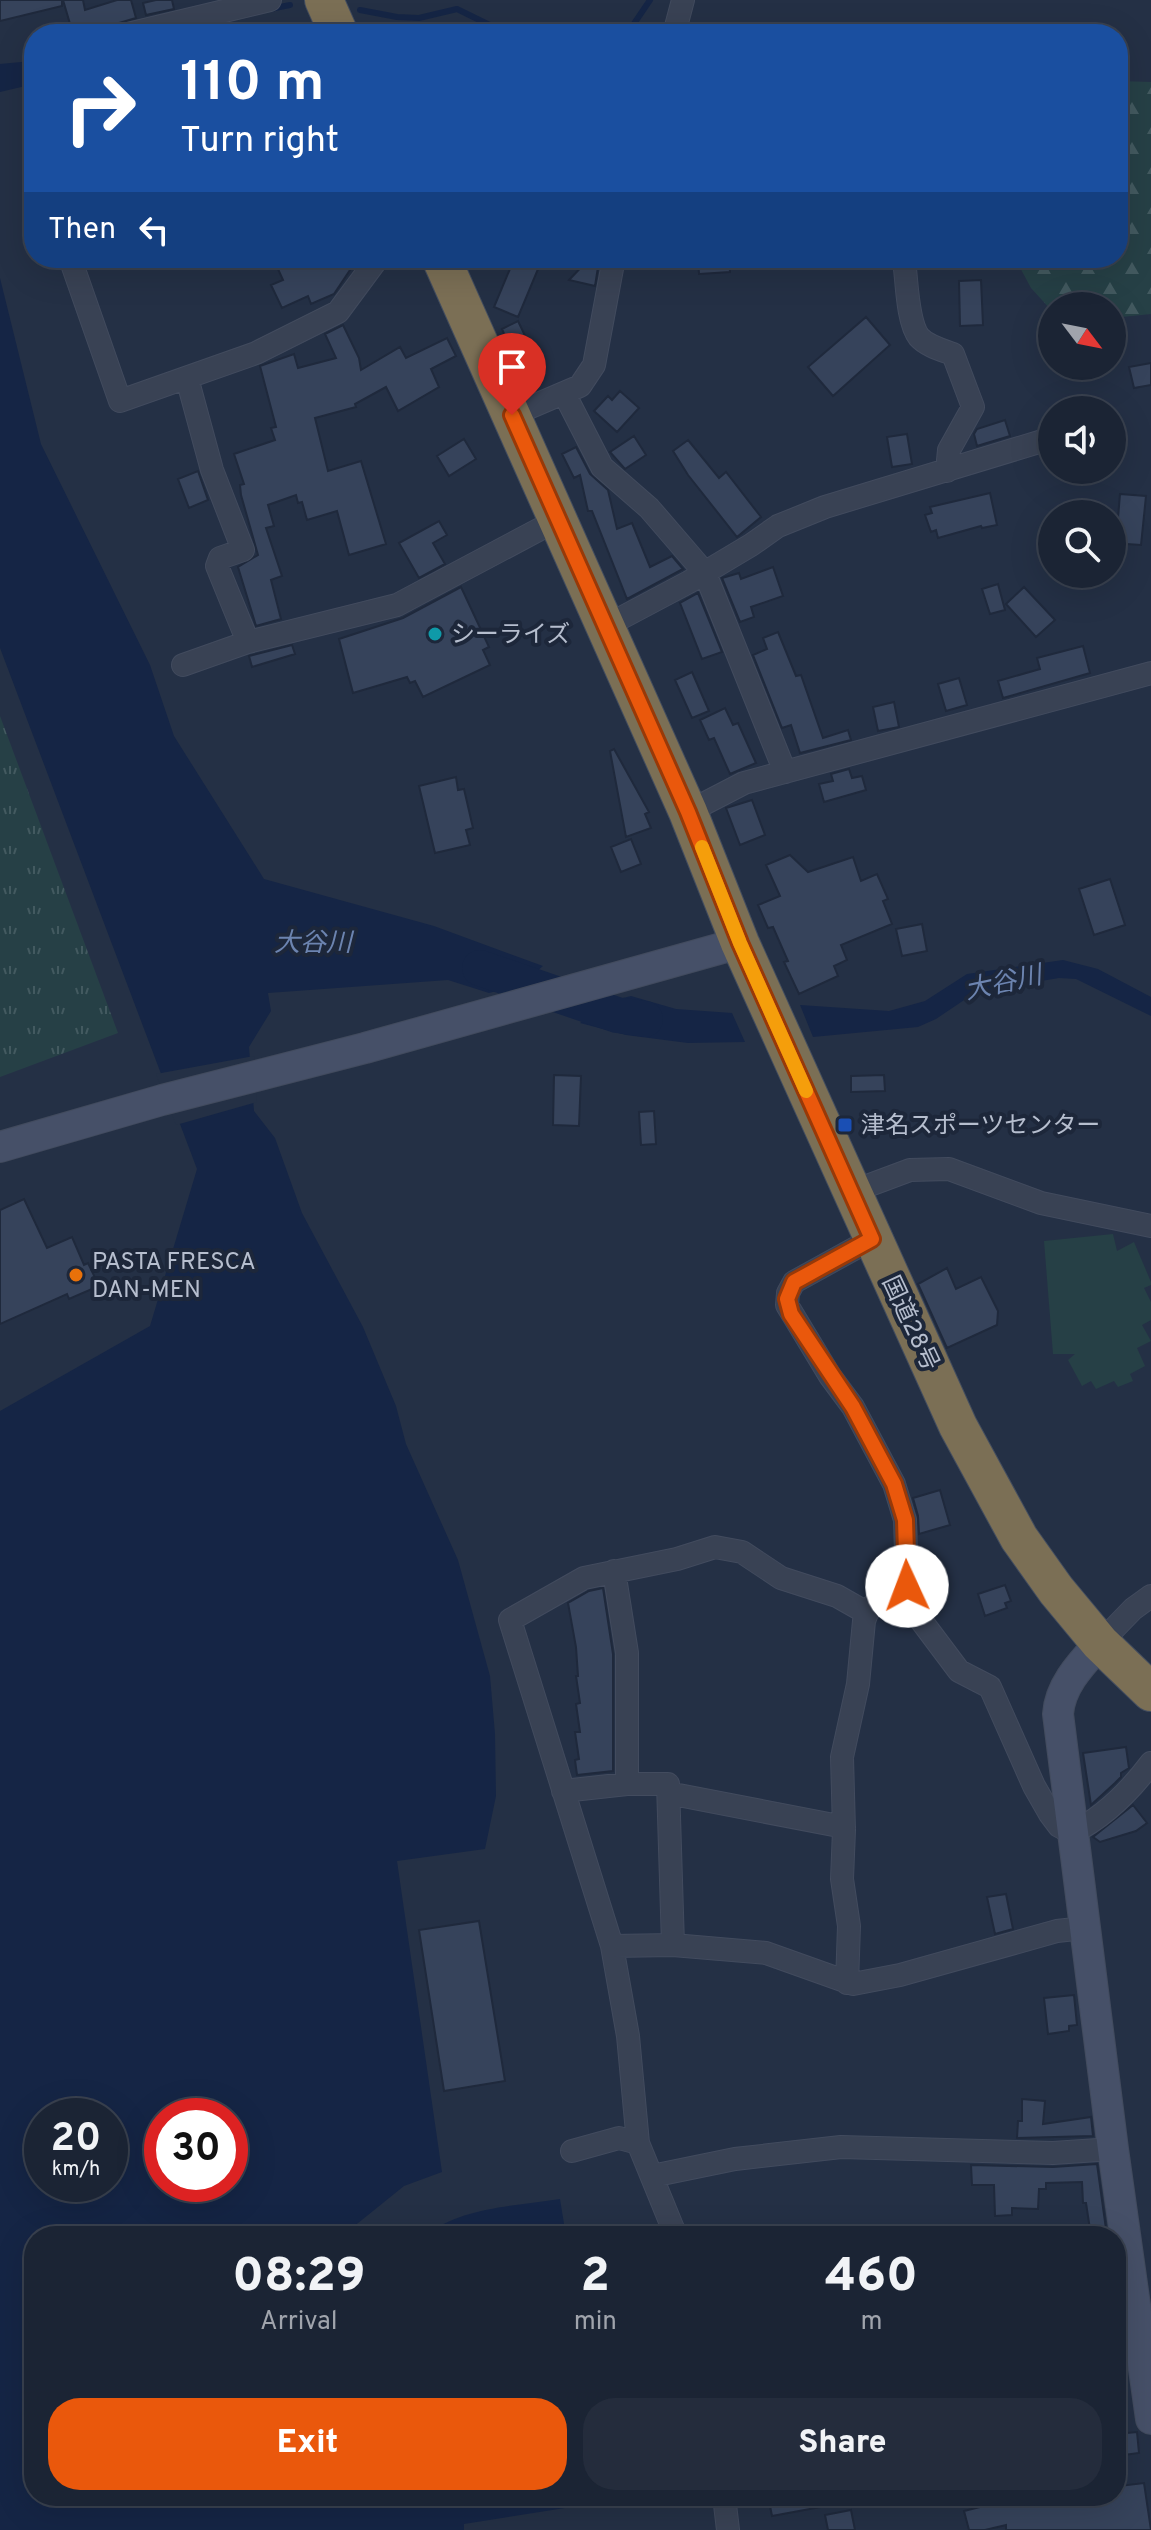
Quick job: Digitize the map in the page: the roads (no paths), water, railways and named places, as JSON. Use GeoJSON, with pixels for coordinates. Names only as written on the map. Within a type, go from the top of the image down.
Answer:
{"type":"FeatureCollection","features":[{"type":"Feature","properties":{"kind":"highway"},"geometry":{"type":"LineString","coordinates":[[324,0],[335,24]]}},
{"type":"Feature","properties":{"kind":"highway","name":"国道28号"},"geometry":{"type":"LineString","coordinates":[[446,268],[688,812],[740,943],[958,1426],[988,1485],[1056,1590],[1100,1643],[1151,1692]]}},
{"type":"Feature","properties":{"kind":"street"},"geometry":{"type":"LineString","coordinates":[[170,24],[270,0]]}},
{"type":"Feature","properties":{"kind":"street"},"geometry":{"type":"LineString","coordinates":[[677,24],[683,0]]}},
{"type":"Feature","properties":{"kind":"street"},"geometry":{"type":"LineString","coordinates":[[73,268],[120,401],[256,353],[338,312],[371,268]]}},
{"type":"Feature","properties":{"kind":"street"},"geometry":{"type":"LineString","coordinates":[[512,415],[580,386],[594,365],[612,268]]}},
{"type":"Feature","properties":{"kind":"street"},"geometry":{"type":"LineString","coordinates":[[905,269],[910,309],[918,336],[935,348],[953,354],[973,407],[949,450],[947,471]]}},
{"type":"Feature","properties":{"kind":"street"},"geometry":{"type":"LineString","coordinates":[[187,378],[212,470],[243,550],[220,558],[217,566],[248,642]]}},
{"type":"Feature","properties":{"kind":"street"},"geometry":{"type":"LineString","coordinates":[[564,393],[602,467],[649,508],[705,573],[785,772]]}},
{"type":"Feature","properties":{"kind":"street"},"geometry":{"type":"LineString","coordinates":[[606,626],[705,573],[778,526],[825,507],[1038,442]]}},
{"type":"Feature","properties":{"kind":"street"},"geometry":{"type":"LineString","coordinates":[[183,665],[248,642],[397,605],[559,519]]}},
{"type":"Feature","properties":{"kind":"street"},"geometry":{"type":"LineString","coordinates":[[688,812],[744,783],[1151,673]]}},
{"type":"Feature","properties":{"kind":"street"},"geometry":{"type":"LineString","coordinates":[[0,1147],[740,943]]}},
{"type":"Feature","properties":{"kind":"street"},"geometry":{"type":"LineString","coordinates":[[851,1192],[910,1170],[949,1169],[1041,1203],[1151,1226]]}},
{"type":"Feature","properties":{"kind":"street"},"geometry":{"type":"LineString","coordinates":[[872,1239],[794,1282],[788,1293],[787,1305],[806,1339],[853,1407],[894,1484],[905,1520],[907,1586],[920,1619],[959,1671],[990,1687],[1042,1800],[1059,1826],[1072,1833]]}},
{"type":"Feature","properties":{"kind":"street"},"geometry":{"type":"LineString","coordinates":[[672,2226],[638,2143],[628,2036],[612,1946],[510,1620],[584,1578],[677,1559],[715,1547],[742,1552],[781,1578],[825,1591],[867,1613]]}},
{"type":"Feature","properties":{"kind":"street"},"geometry":{"type":"LineString","coordinates":[[847,1983],[849,1926],[842,1879],[842,1757],[858,1684],[861,1631],[867,1613],[905,1566]]}},
{"type":"Feature","properties":{"kind":"street"},"geometry":{"type":"LineString","coordinates":[[614,1571],[627,1653],[627,1784]]}},
{"type":"Feature","properties":{"kind":"street"},"geometry":{"type":"LineString","coordinates":[[1151,1596],[1133,1609],[1100,1643],[1069,1681],[1058,1707],[1113,2149],[1145,2322],[1151,2419]]}},
{"type":"Feature","properties":{"kind":"street"},"geometry":{"type":"LineString","coordinates":[[1072,1833],[1088,1825],[1134,1786],[1151,1763]]}},
{"type":"Feature","properties":{"kind":"street"},"geometry":{"type":"LineString","coordinates":[[563,1791],[627,1784],[668,1784],[673,1945]]}},
{"type":"Feature","properties":{"kind":"street"},"geometry":{"type":"LineString","coordinates":[[668,1793],[844,1827]]}},
{"type":"Feature","properties":{"kind":"street"},"geometry":{"type":"LineString","coordinates":[[612,1946],[673,1945],[766,1953],[853,1984],[900,1975],[1057,1931],[1084,1928]]}},
{"type":"Feature","properties":{"kind":"street"},"geometry":{"type":"LineString","coordinates":[[572,2151],[619,2138],[638,2143]]}},
{"type":"Feature","properties":{"kind":"street"},"geometry":{"type":"LineString","coordinates":[[652,2176],[735,2159],[841,2147],[1053,2153],[1113,2149]]}},
{"type":"Feature","properties":{"kind":"street"},"geometry":{"type":"LineString","coordinates":[[725,2506],[728,2530]]}},
{"type":"Feature","properties":{"kind":"water"},"geometry":{"type":"Polygon","coordinates":[[[24,62],[24,86],[0,92],[0,64],[24,62]]]}},
{"type":"Feature","properties":{"kind":"water"},"geometry":{"type":"Polygon","coordinates":[[[0,278],[41,444],[150,665],[174,736],[264,879],[434,926],[543,966],[523,984],[489,993],[448,980],[268,993],[271,1011],[249,1047],[254,1111],[275,1138],[302,1213],[363,1327],[396,1406],[406,1444],[458,1560],[490,1676],[496,1796],[485,1849],[397,1861],[442,2172],[404,2186],[354,2226],[24,2226],[24,2506],[577,2506],[464,2524],[464,2530],[0,2530],[0,1411],[150,1326],[197,1169],[0,648],[0,278]]]}},
{"type":"Feature","properties":{"kind":"water","name":"大谷川"},"geometry":{"type":"Polygon","coordinates":[[[1063,960],[1098,969],[1151,997],[1151,1016],[1076,979],[1059,978],[976,992],[936,1019],[918,1027],[813,1037],[800,1005],[889,1011],[925,1001],[967,974],[1063,960]]]}},
{"type":"Feature","properties":{"kind":"water"},"geometry":{"type":"Polygon","coordinates":[[[631,996],[676,1009],[732,1013],[745,1042],[688,1043],[626,1035],[580,1023],[603,1003],[631,996]]]}},
{"type":"Feature","properties":{"kind":"water"},"geometry":{"type":"Polygon","coordinates":[[[560,2199],[564,2226],[439,2226],[472,2213],[560,2199]]]}},
{"type":"Feature","properties":{"kind":"waterway"},"geometry":{"type":"LineString","coordinates":[[634,24],[650,0]]}},
{"type":"Feature","properties":{"kind":"waterway"},"geometry":{"type":"LineString","coordinates":[[270,9],[290,5]]}},
{"type":"Feature","properties":{"kind":"waterway"},"geometry":{"type":"LineString","coordinates":[[360,10],[419,18],[457,9],[488,24]]}},
{"type":"Feature","properties":{"kind":"waterway","name":"大谷川"},"geometry":{"type":"LineString","coordinates":[[480,968],[617,1015],[645,1019]]}},
{"type":"Feature","properties":{"kind":"place","name":"シーライズ"},"geometry":{"type":"Point","coordinates":[435,634]}},
{"type":"Feature","properties":{"kind":"place","name":"津名スポーツセンター"},"geometry":{"type":"Point","coordinates":[845,1125]}},
{"type":"Feature","properties":{"kind":"place","name":"PASTA FRESCA DAN-MEN"},"geometry":{"type":"Point","coordinates":[76,1275]}}]}
